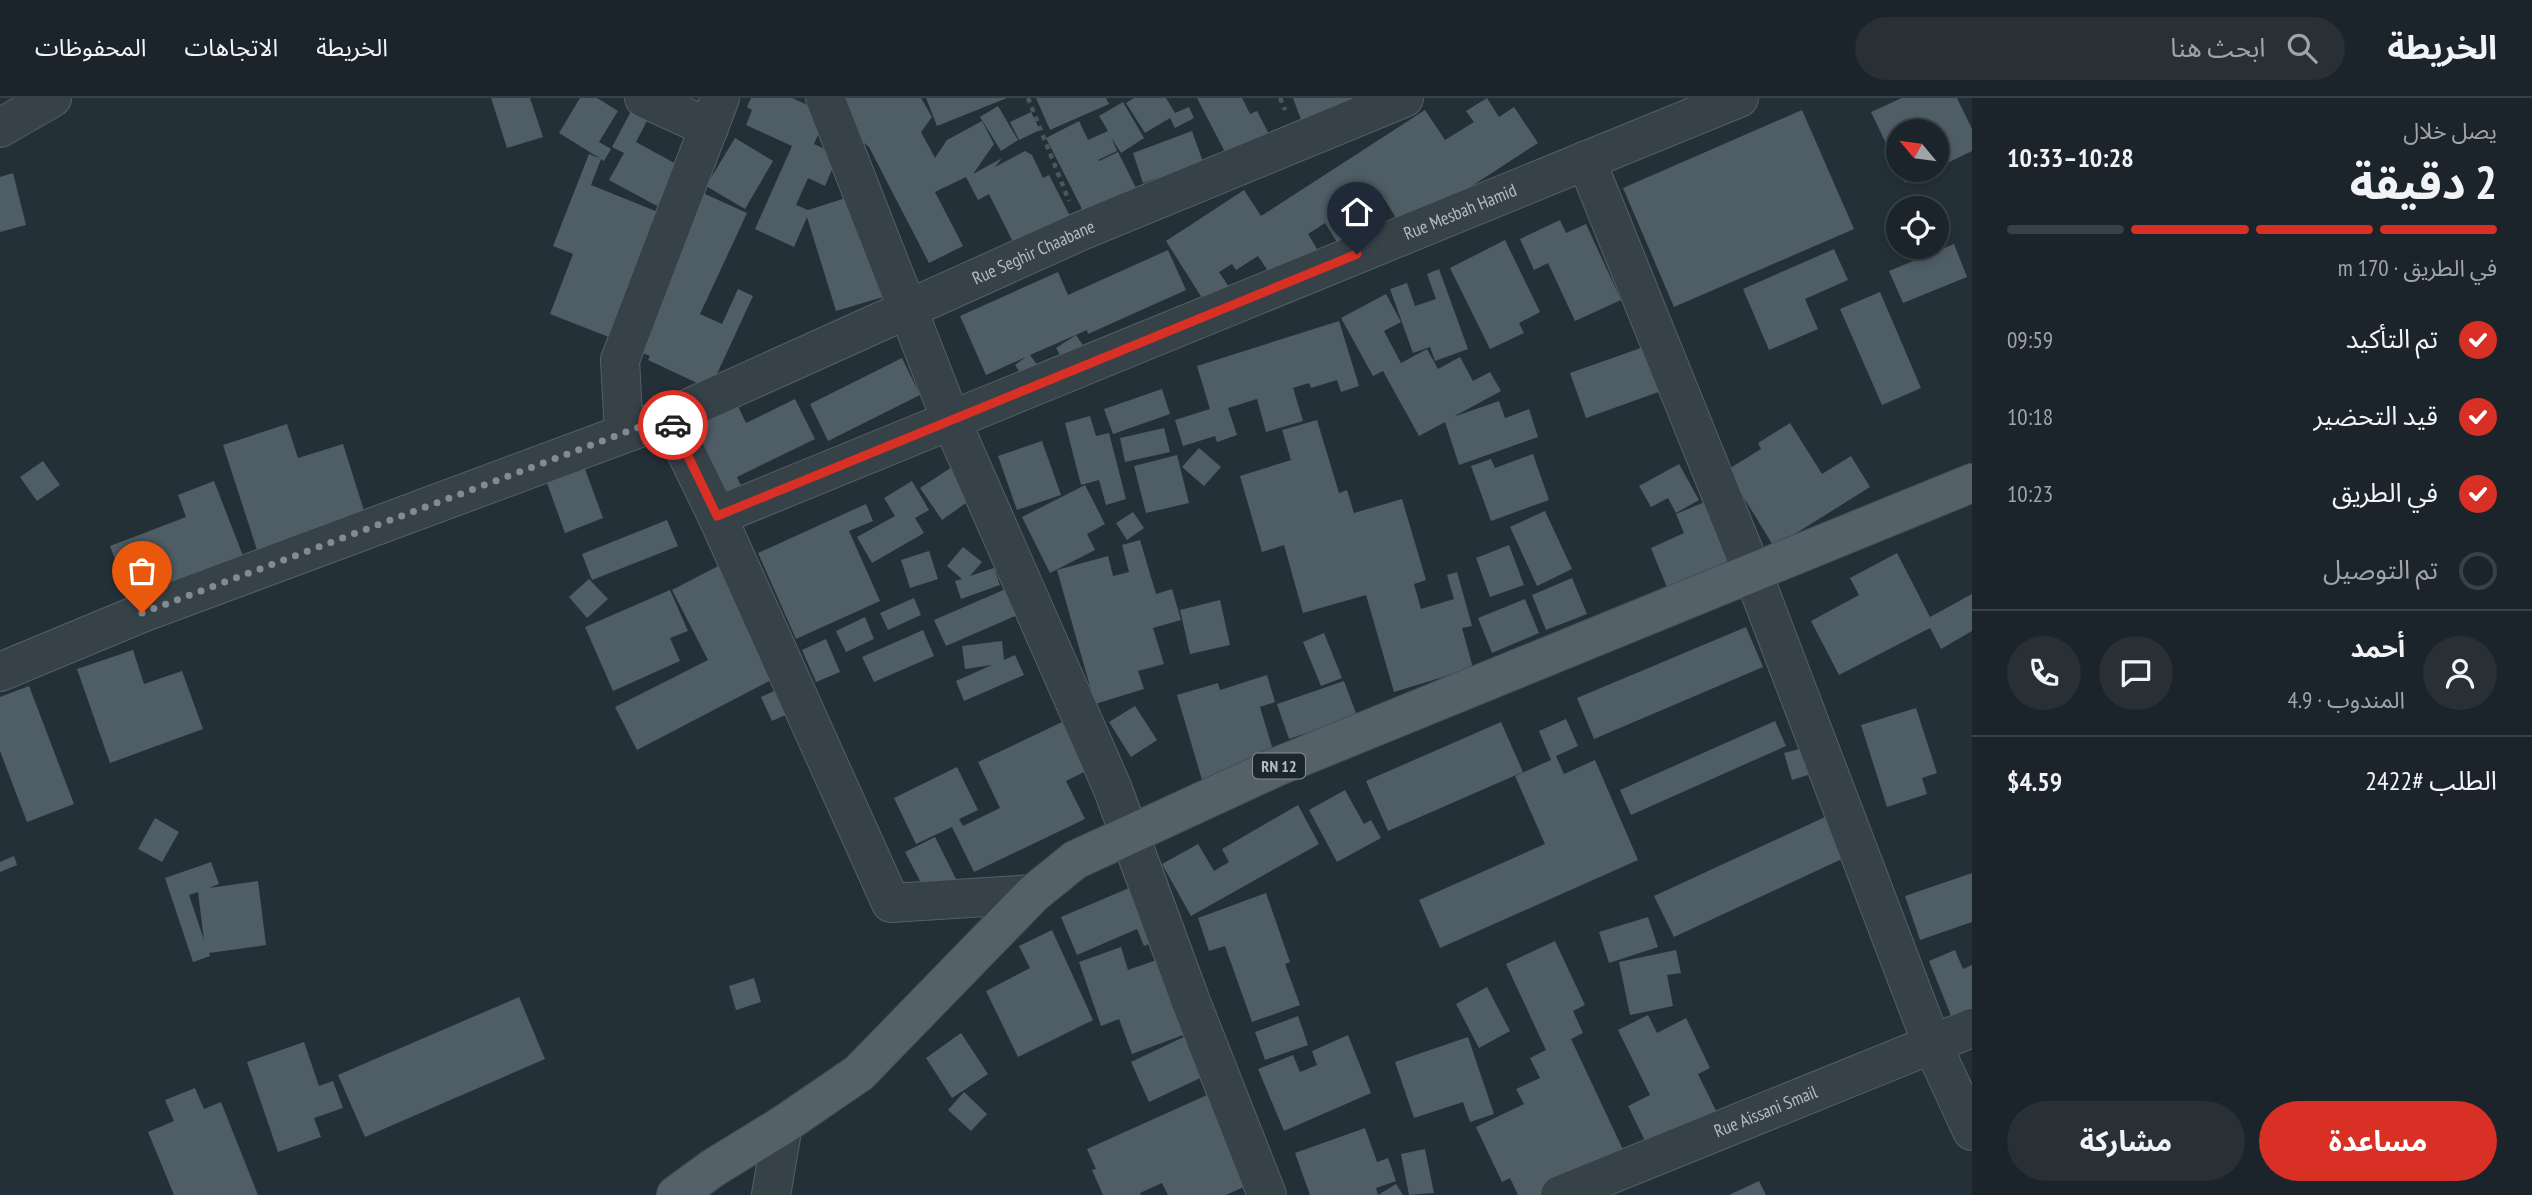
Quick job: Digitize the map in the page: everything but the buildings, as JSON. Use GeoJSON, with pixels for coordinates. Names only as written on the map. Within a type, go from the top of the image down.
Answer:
{"type":"FeatureCollection","features":[{"type":"Feature","properties":{"kind":"main road","name":"RN 12"},"geometry":{"type":"LineString","coordinates":[[676,1195],[859,1073],[1033,894],[1075,860],[1274,768],[1972,483]]}},
{"type":"Feature","properties":{"kind":"street"},"geometry":{"type":"LineString","coordinates":[[0,128],[52,98]]}},
{"type":"Feature","properties":{"kind":"street"},"geometry":{"type":"LineString","coordinates":[[624,433],[620,360],[715,113],[644,98]]}},
{"type":"Feature","properties":{"kind":"street"},"geometry":{"type":"LineString","coordinates":[[825,98],[951,420],[1130,833],[1191,1002],[1267,1195]]}},
{"type":"Feature","properties":{"kind":"street","name":"Rue Seghir Chaabane"},"geometry":{"type":"LineString","coordinates":[[0,672],[142,613],[669,416],[1081,231],[1404,98]]}},
{"type":"Feature","properties":{"kind":"street","name":"Rue Mesbah Hamid"},"geometry":{"type":"LineString","coordinates":[[717,516],[1739,98]]}},
{"type":"Feature","properties":{"kind":"street"},"geometry":{"type":"LineString","coordinates":[[1586,160],[1753,574],[1932,1044],[1972,1131]]}},
{"type":"Feature","properties":{"kind":"street"},"geometry":{"type":"LineString","coordinates":[[669,416],[717,516],[891,903],[1033,894]]}},
{"type":"Feature","properties":{"kind":"street","name":"Rue Aissani Smail"},"geometry":{"type":"LineString","coordinates":[[1560,1195],[1972,1028]]}},
{"type":"Feature","properties":{"kind":"street"},"geometry":{"type":"LineString","coordinates":[[771,1195],[783,1125]]}},
{"type":"Feature","properties":{"kind":"path"},"geometry":{"type":"LineString","coordinates":[[1028,98],[1081,231]]}},
{"type":"Feature","properties":{"kind":"way so far"},"geometry":{"type":"LineString","coordinates":[[142,613],[669,416],[673,425]]}},
{"type":"Feature","properties":{"kind":"route"},"geometry":{"type":"LineString","coordinates":[[673,425],[717,516],[1357,254]]}}]}
